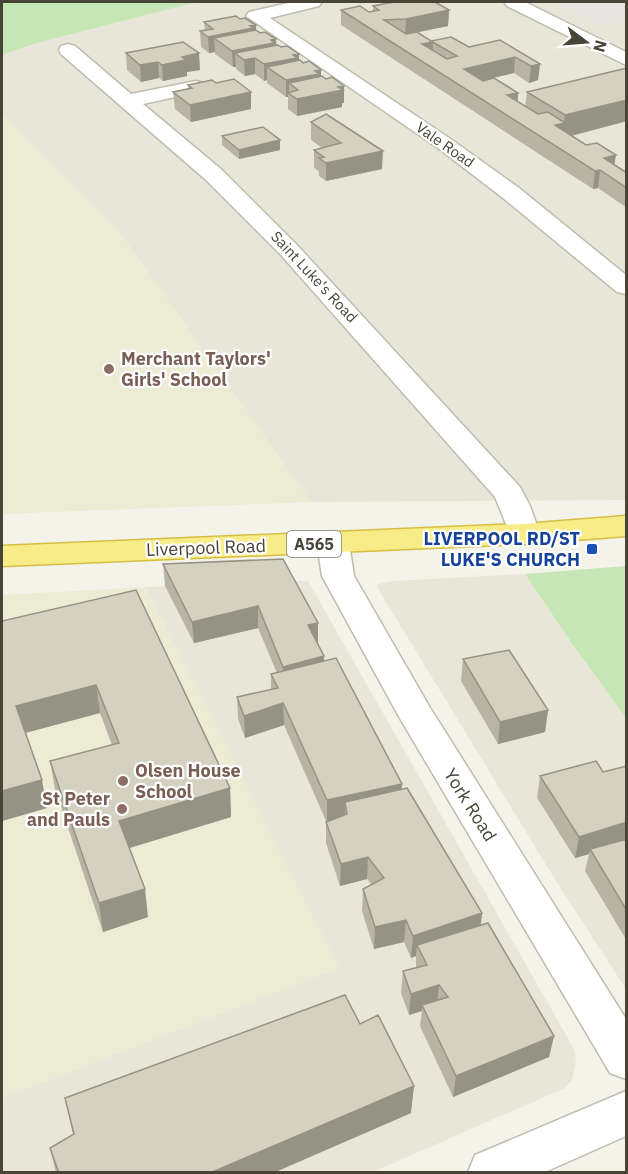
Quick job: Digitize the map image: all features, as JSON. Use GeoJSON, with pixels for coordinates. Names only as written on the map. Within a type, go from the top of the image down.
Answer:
{"type":"FeatureCollection","features":[{"type":"Feature","properties":{"kind":"highway","name":"Liverpool Road"},"geometry":{"type":"LineString","coordinates":[[2,556],[524,534],[627,526]]}},
{"type":"Feature","properties":{"kind":"street","name":"Vale Road"},"geometry":{"type":"LineString","coordinates":[[313,2],[255,16],[445,144],[511,193],[627,287]]}},
{"type":"Feature","properties":{"kind":"street"},"geometry":{"type":"LineString","coordinates":[[513,2],[627,59]]}},
{"type":"Feature","properties":{"kind":"street","name":"Saint Luke's Road"},"geometry":{"type":"LineString","coordinates":[[68,50],[214,176],[297,258],[508,494],[515,506],[524,534]]}},
{"type":"Feature","properties":{"kind":"street"},"geometry":{"type":"LineString","coordinates":[[127,101],[196,87]]}},
{"type":"Feature","properties":{"kind":"street","name":"York Road"},"geometry":{"type":"LineString","coordinates":[[333,543],[335,565],[344,588],[416,715],[627,1058]]}},
{"type":"Feature","properties":{"kind":"street"},"geometry":{"type":"LineString","coordinates":[[492,1173],[627,1113]]}},
{"type":"Feature","properties":{"kind":"shaded area"},"geometry":{"type":"Polygon","coordinates":[[[197,2],[626,2],[626,500],[311,502],[123,237],[2,115],[2,55],[37,43],[197,2]]]}},
{"type":"Feature","properties":{"kind":"shaded area"},"geometry":{"type":"Polygon","coordinates":[[[554,2],[626,2],[626,20],[603,25],[554,2]]]}},
{"type":"Feature","properties":{"kind":"shaded area","name":"Merchant Taylors' Girls' School"},"geometry":{"type":"Polygon","coordinates":[[[2,115],[123,237],[311,502],[2,514],[2,115]]]}},
{"type":"Feature","properties":{"kind":"shaded area"},"geometry":{"type":"Polygon","coordinates":[[[525,574],[626,718],[626,989],[556,881],[377,587],[378,584],[392,581],[525,574]]]}},
{"type":"Feature","properties":{"kind":"shaded area"},"geometry":{"type":"Polygon","coordinates":[[[308,581],[574,1049],[576,1059],[572,1080],[565,1088],[373,1172],[2,1172],[2,1098],[338,968],[146,587],[308,581]]]}},
{"type":"Feature","properties":{"kind":"shaded area","name":"Olsen House School"},"geometry":{"type":"Polygon","coordinates":[[[146,587],[339,968],[2,1098],[2,595],[146,587]]]}},
{"type":"Feature","properties":{"kind":"green space"},"geometry":{"type":"Polygon","coordinates":[[[2,2],[197,2],[37,43],[2,55],[2,2]]]}},
{"type":"Feature","properties":{"kind":"green space"},"geometry":{"type":"Polygon","coordinates":[[[626,566],[626,718],[525,574],[626,566]]]}},
{"type":"Feature","properties":{"kind":"building"},"geometry":{"type":"Polygon","coordinates":[[[394,2],[435,2],[449,10],[406,19],[384,20],[406,34],[417,32],[431,41],[451,37],[469,47],[500,40],[540,64],[531,66],[515,57],[464,69],[483,81],[494,78],[518,93],[507,95],[538,114],[548,112],[565,123],[555,125],[586,145],[597,143],[616,155],[604,158],[627,173],[627,188],[600,170],[595,171],[341,10],[360,6],[369,12],[379,10],[373,6],[394,2]],[[433,42],[422,44],[447,59],[457,56],[433,42]]]}},
{"type":"Feature","properties":{"kind":"building"},"geometry":{"type":"Polygon","coordinates":[[[236,16],[240,19],[245,18],[256,25],[250,26],[253,28],[208,37],[200,31],[213,29],[204,22],[236,16]]]}},
{"type":"Feature","properties":{"kind":"building"},"geometry":{"type":"Polygon","coordinates":[[[256,30],[260,33],[265,32],[276,39],[271,40],[274,43],[232,51],[214,38],[256,30]]]}},
{"type":"Feature","properties":{"kind":"building"},"geometry":{"type":"Polygon","coordinates":[[[183,42],[199,53],[182,57],[186,60],[162,65],[158,62],[140,65],[126,53],[183,42]]]}},
{"type":"Feature","properties":{"kind":"building"},"geometry":{"type":"Polygon","coordinates":[[[278,45],[287,46],[299,54],[293,55],[297,58],[264,64],[255,58],[244,60],[235,53],[278,45]]]}},
{"type":"Feature","properties":{"kind":"building"},"geometry":{"type":"Polygon","coordinates":[[[300,60],[303,63],[309,61],[321,70],[315,71],[319,74],[286,80],[267,67],[300,60]]]}},
{"type":"Feature","properties":{"kind":"building"},"geometry":{"type":"Polygon","coordinates":[[[627,68],[627,100],[565,115],[527,92],[627,68]]]}},
{"type":"Feature","properties":{"kind":"building"},"geometry":{"type":"Polygon","coordinates":[[[322,76],[326,79],[332,77],[344,86],[338,87],[343,90],[297,99],[288,93],[298,90],[289,83],[322,76]]]}},
{"type":"Feature","properties":{"kind":"building"},"geometry":{"type":"Polygon","coordinates":[[[234,79],[251,92],[190,105],[173,92],[192,88],[188,85],[212,80],[216,83],[234,79]]]}},
{"type":"Feature","properties":{"kind":"building"},"geometry":{"type":"Polygon","coordinates":[[[326,114],[383,151],[326,163],[319,158],[324,157],[314,150],[341,143],[311,122],[326,114]]]}},
{"type":"Feature","properties":{"kind":"building"},"geometry":{"type":"Polygon","coordinates":[[[263,127],[280,140],[239,150],[222,136],[263,127]]]}},
{"type":"Feature","properties":{"kind":"building"},"geometry":{"type":"Polygon","coordinates":[[[283,559],[318,623],[308,625],[324,656],[283,667],[258,606],[192,622],[163,564],[283,559]]]}},
{"type":"Feature","properties":{"kind":"building"},"geometry":{"type":"Polygon","coordinates":[[[136,590],[230,788],[119,821],[145,889],[99,903],[50,761],[119,743],[96,685],[16,706],[42,780],[2,791],[2,621],[136,590]]]}},
{"type":"Feature","properties":{"kind":"building"},"geometry":{"type":"Polygon","coordinates":[[[509,650],[548,710],[500,722],[463,659],[509,650]]]}},
{"type":"Feature","properties":{"kind":"building"},"geometry":{"type":"Polygon","coordinates":[[[336,658],[402,784],[327,800],[283,703],[244,716],[237,697],[278,688],[271,674],[336,658]]]}},
{"type":"Feature","properties":{"kind":"building"},"geometry":{"type":"Polygon","coordinates":[[[596,761],[603,772],[627,766],[627,822],[579,837],[540,776],[596,761]]]}},
{"type":"Feature","properties":{"kind":"building"},"geometry":{"type":"Polygon","coordinates":[[[407,788],[482,913],[413,936],[406,920],[375,927],[363,889],[384,878],[368,857],[341,864],[326,822],[347,814],[345,802],[407,788]]]}},
{"type":"Feature","properties":{"kind":"building"},"geometry":{"type":"Polygon","coordinates":[[[627,839],[627,911],[590,849],[627,839]]]}},
{"type":"Feature","properties":{"kind":"building"},"geometry":{"type":"Polygon","coordinates":[[[488,923],[554,1036],[456,1076],[422,1005],[448,997],[439,985],[411,994],[403,971],[427,965],[417,945],[488,923]]]}},
{"type":"Feature","properties":{"kind":"building"},"geometry":{"type":"Polygon","coordinates":[[[345,995],[360,1024],[378,1015],[414,1086],[210,1173],[59,1173],[50,1148],[74,1134],[65,1098],[345,995]]]}},
{"type":"Feature","properties":{"kind":"place","name":"Merchant Taylors' Girls' School"},"geometry":{"type":"Point","coordinates":[109,369]}},
{"type":"Feature","properties":{"kind":"place","name":"LIVERPOOL RD/ST LUKE'S CHURCH"},"geometry":{"type":"Point","coordinates":[592,549]}},
{"type":"Feature","properties":{"kind":"place","name":"Olsen House School"},"geometry":{"type":"Point","coordinates":[123,781]}},
{"type":"Feature","properties":{"kind":"place","name":"St Peter and Pauls"},"geometry":{"type":"Point","coordinates":[122,809]}}]}
